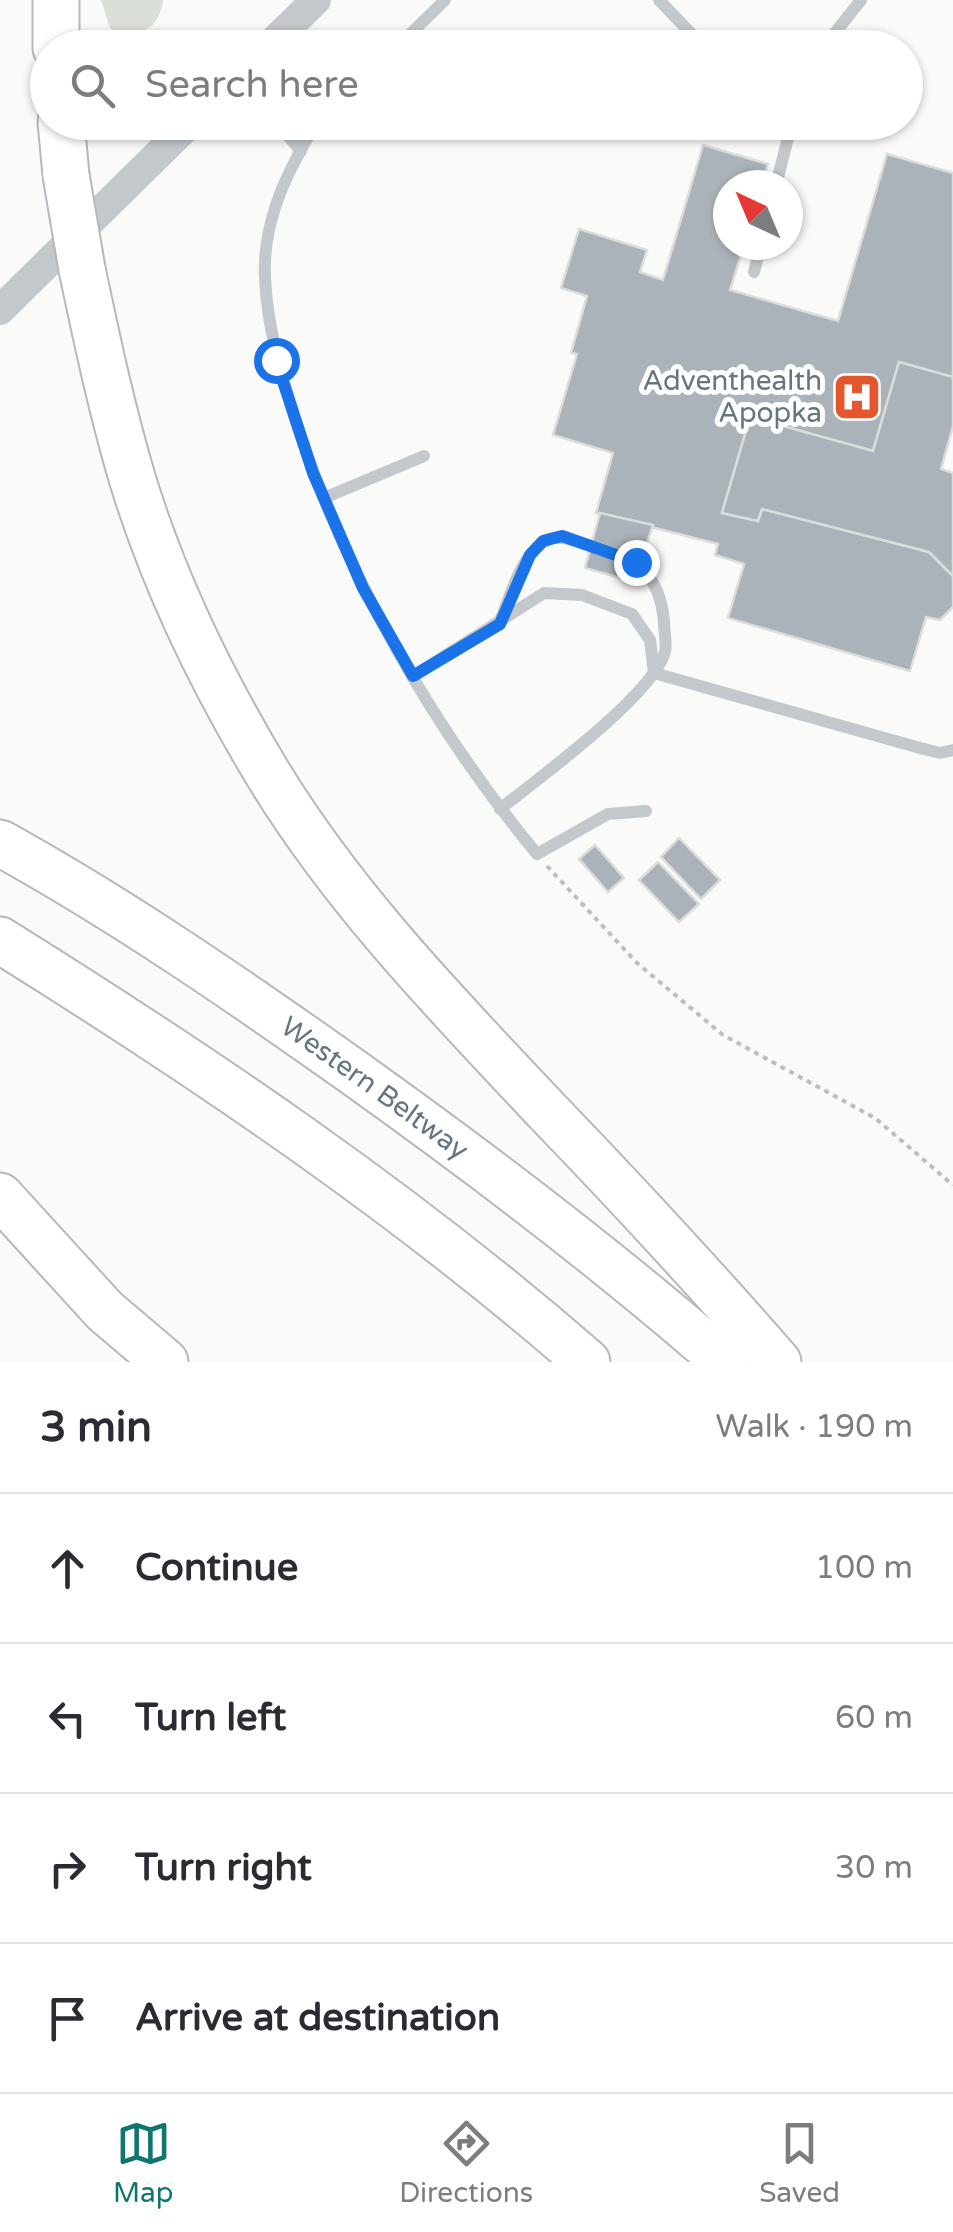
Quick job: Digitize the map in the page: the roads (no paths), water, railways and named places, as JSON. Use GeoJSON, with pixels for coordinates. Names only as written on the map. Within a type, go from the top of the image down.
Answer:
{"type":"FeatureCollection","features":[{"type":"Feature","properties":{"kind":"highway"},"geometry":{"type":"LineString","coordinates":[[56,0],[56,30]]}},
{"type":"Feature","properties":{"kind":"highway"},"geometry":{"type":"LineString","coordinates":[[63,140],[82,269],[109,397],[134,485],[192,631],[267,773],[342,881],[460,1020],[682,1252],[778,1362]]}},
{"type":"Feature","properties":{"kind":"highway","name":"Western Beltway"},"geometry":{"type":"LineString","coordinates":[[0,843],[214,973],[445,1137],[650,1296],[725,1362]]}},
{"type":"Feature","properties":{"kind":"highway"},"geometry":{"type":"LineString","coordinates":[[0,940],[162,1042],[302,1138],[449,1248],[588,1362]]}},
{"type":"Feature","properties":{"kind":"highway"},"geometry":{"type":"LineString","coordinates":[[0,1196],[106,1311],[165,1362]]}},
{"type":"Feature","properties":{"kind":"street"},"geometry":{"type":"LineString","coordinates":[[285,30],[316,0]]}},
{"type":"Feature","properties":{"kind":"street"},"geometry":{"type":"LineString","coordinates":[[0,310],[173,140]]}},
{"type":"Feature","properties":{"kind":"lane"},"geometry":{"type":"LineString","coordinates":[[414,30],[445,0]]}},
{"type":"Feature","properties":{"kind":"lane"},"geometry":{"type":"LineString","coordinates":[[659,0],[688,30]]}},
{"type":"Feature","properties":{"kind":"lane"},"geometry":{"type":"LineString","coordinates":[[837,30],[861,0]]}},
{"type":"Feature","properties":{"kind":"lane"},"geometry":{"type":"LineString","coordinates":[[291,140],[300,151]]}},
{"type":"Feature","properties":{"kind":"lane"},"geometry":{"type":"LineString","coordinates":[[307,140],[276,196],[264,275],[276,360],[313,473],[363,588],[413,676],[500,809],[537,854],[608,814],[646,811]]}},
{"type":"Feature","properties":{"kind":"lane"},"geometry":{"type":"LineString","coordinates":[[780,170],[787,140]]}},
{"type":"Feature","properties":{"kind":"lane"},"geometry":{"type":"LineString","coordinates":[[754,272],[757,260]]}},
{"type":"Feature","properties":{"kind":"lane"},"geometry":{"type":"LineString","coordinates":[[324,498],[424,456]]}},
{"type":"Feature","properties":{"kind":"lane"},"geometry":{"type":"LineString","coordinates":[[500,624],[530,555],[543,541],[562,536],[636,562],[650,576],[663,616],[666,650],[638,695],[500,809]]}},
{"type":"Feature","properties":{"kind":"lane"},"geometry":{"type":"LineString","coordinates":[[413,676],[544,593],[582,595],[632,614],[650,640],[654,673]]}},
{"type":"Feature","properties":{"kind":"lane"},"geometry":{"type":"LineString","coordinates":[[654,673],[920,748],[953,750]]}},
{"type":"Feature","properties":{"kind":"place","name":"Adventhealth Apopka"},"geometry":{"type":"Point","coordinates":[857,397]}}]}
